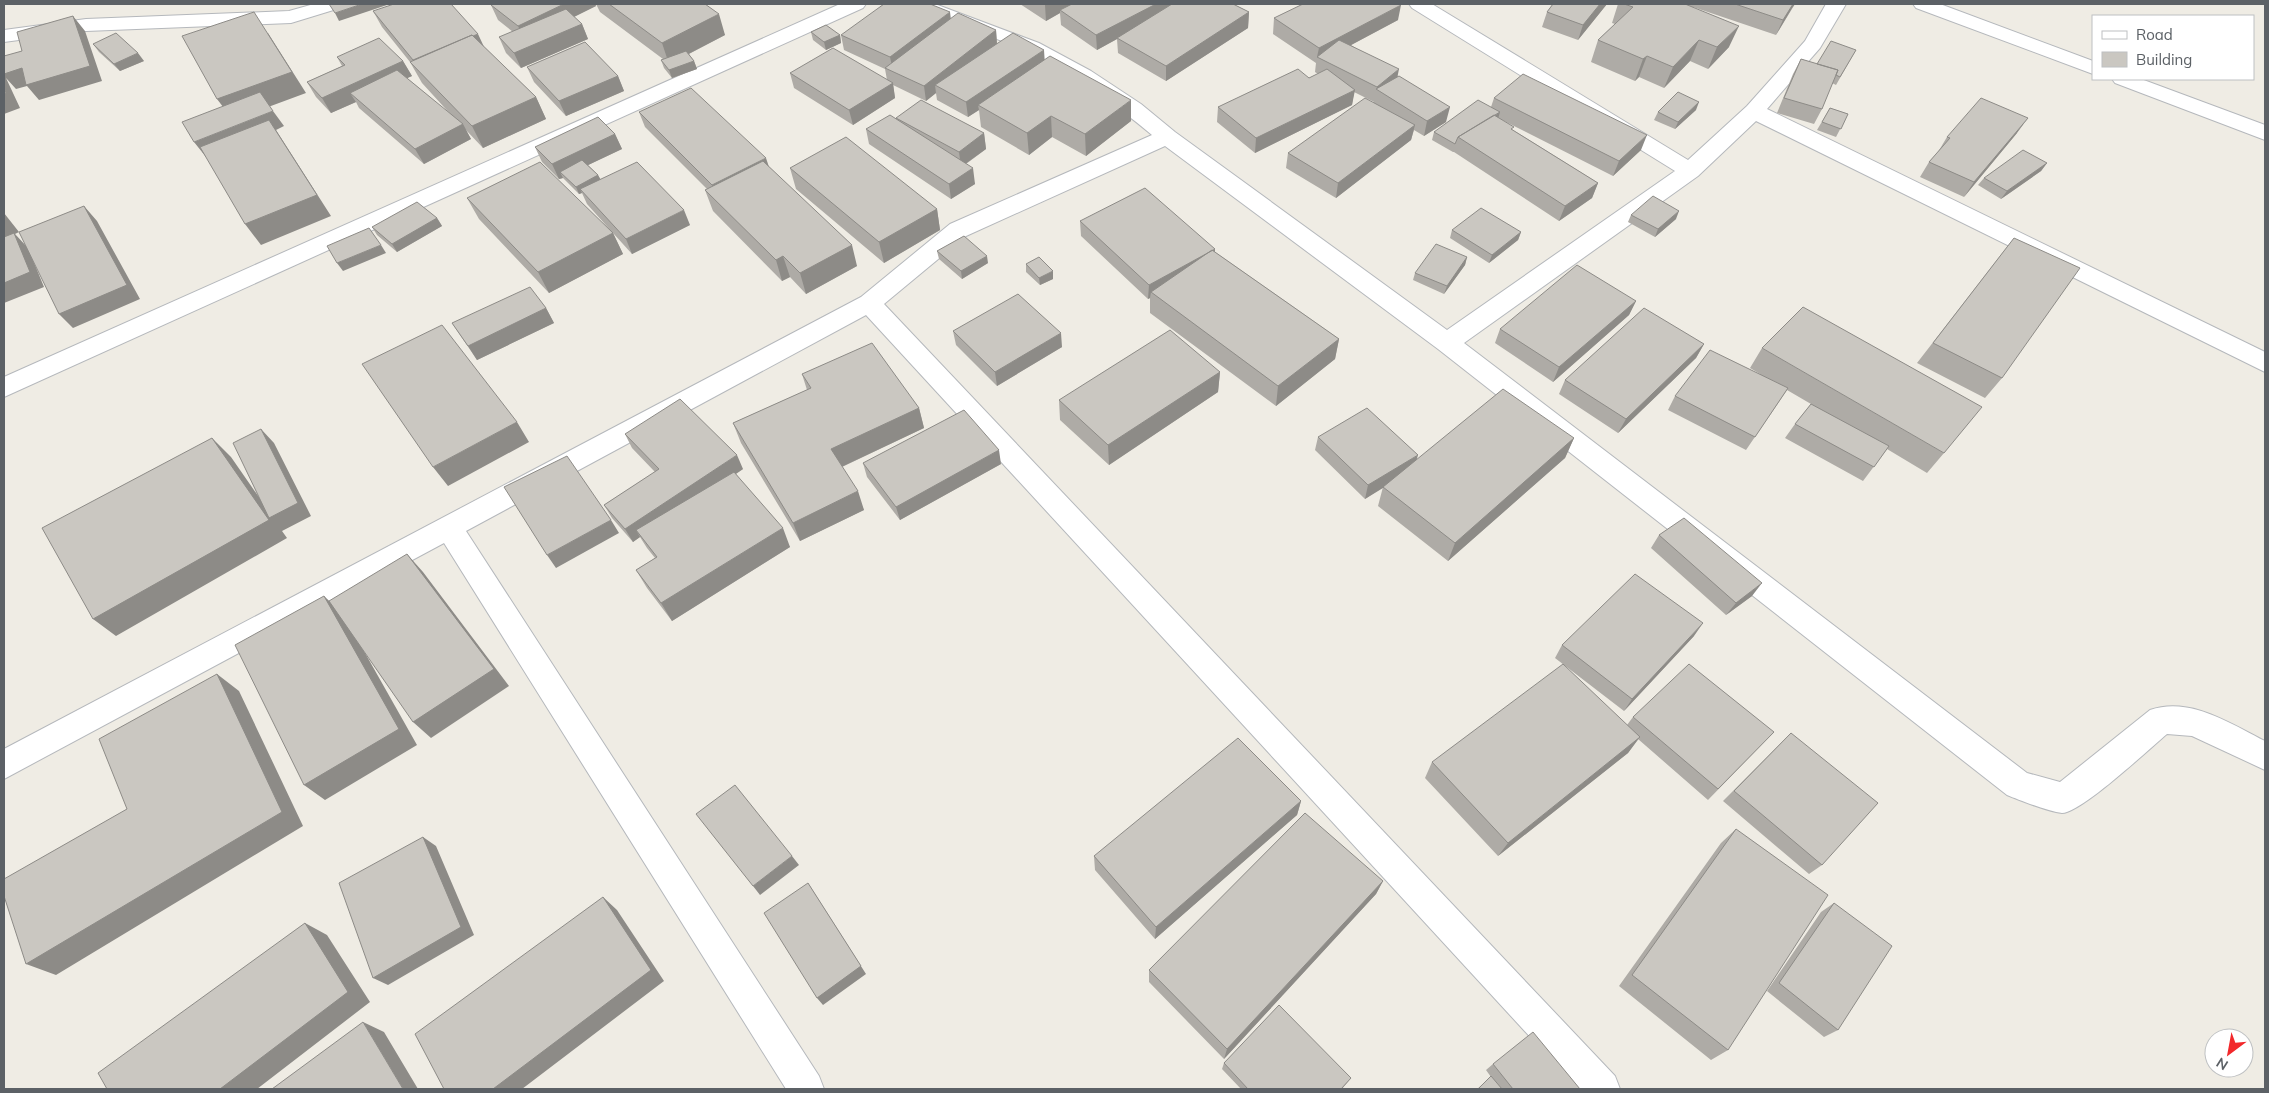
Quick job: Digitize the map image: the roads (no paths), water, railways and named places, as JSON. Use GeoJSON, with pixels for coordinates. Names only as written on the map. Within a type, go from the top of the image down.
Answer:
{"type":"FeatureCollection","features":[{"type":"Feature","properties":{"kind":"street"},"geometry":{"type":"LineString","coordinates":[[4,36],[86,24],[291,17],[333,4]]}},
{"type":"Feature","properties":{"kind":"street"},"geometry":{"type":"LineString","coordinates":[[4,388],[856,4]]}},
{"type":"Feature","properties":{"kind":"street"},"geometry":{"type":"LineString","coordinates":[[918,4],[1032,47],[1084,75],[1134,109],[1167,137],[1446,343],[2018,786],[2063,798],[2088,782],[2161,720],[2195,722],[2265,756]]}},
{"type":"Feature","properties":{"kind":"street"},"geometry":{"type":"LineString","coordinates":[[1419,4],[1690,171]]}},
{"type":"Feature","properties":{"kind":"street"},"geometry":{"type":"LineString","coordinates":[[1446,343],[1690,171],[1754,111],[1813,44],[1836,4]]}},
{"type":"Feature","properties":{"kind":"street"},"geometry":{"type":"LineString","coordinates":[[1923,4],[2092,68]]}},
{"type":"Feature","properties":{"kind":"street"},"geometry":{"type":"LineString","coordinates":[[2125,80],[2265,133]]}},
{"type":"Feature","properties":{"kind":"street"},"geometry":{"type":"LineString","coordinates":[[1754,111],[2265,362]]}},
{"type":"Feature","properties":{"kind":"street"},"geometry":{"type":"LineString","coordinates":[[4,765],[869,303],[958,230],[1167,137]]}},
{"type":"Feature","properties":{"kind":"street"},"geometry":{"type":"LineString","coordinates":[[869,303],[1602,1089]]}},
{"type":"Feature","properties":{"kind":"street"},"geometry":{"type":"LineString","coordinates":[[450,528],[806,1089]]}}]}
